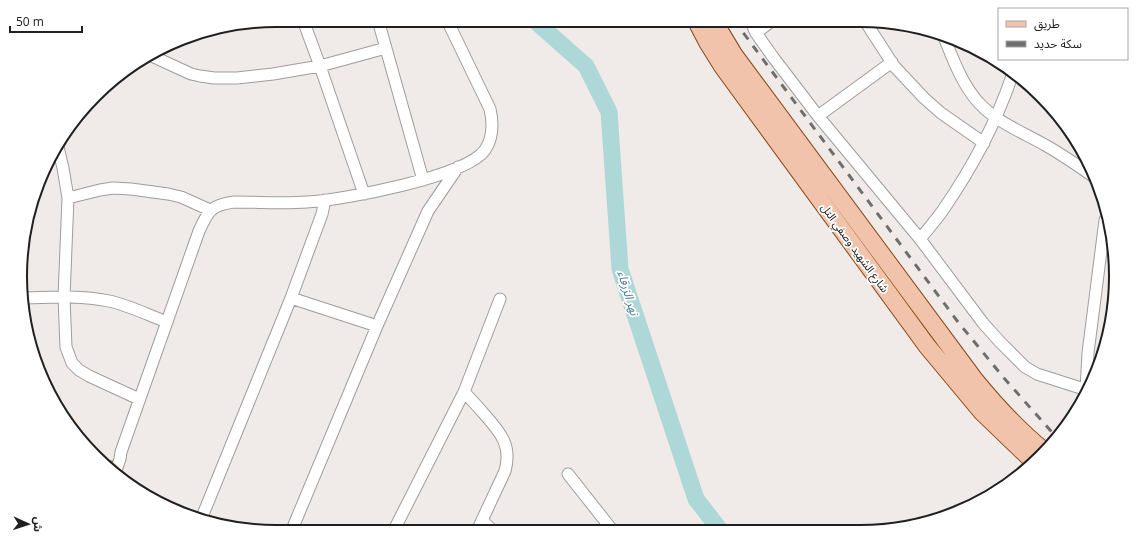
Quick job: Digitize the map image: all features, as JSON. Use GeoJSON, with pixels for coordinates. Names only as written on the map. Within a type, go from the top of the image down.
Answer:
{"type":"FeatureCollection","features":[{"type":"Feature","properties":{"kind":"main road","name":"شارع الشهيد وصفي التل"},"geometry":{"type":"LineString","coordinates":[[700,27],[723,67],[927,346],[982,412],[1030,457]]}},
{"type":"Feature","properties":{"kind":"main road","name":"شارع الشهيد وصفي التل"},"geometry":{"type":"LineString","coordinates":[[716,27],[734,55],[974,379],[997,407],[1040,448]]}},
{"type":"Feature","properties":{"kind":"street"},"geometry":{"type":"LineString","coordinates":[[306,27],[364,194]]}},
{"type":"Feature","properties":{"kind":"street"},"geometry":{"type":"LineString","coordinates":[[380,27],[423,180]]}},
{"type":"Feature","properties":{"kind":"street"},"geometry":{"type":"LineString","coordinates":[[113,464],[114,460],[121,452],[199,231],[204,218],[210,210],[223,204],[234,202],[293,203],[364,194],[423,180],[458,167],[479,156],[485,150],[492,132],[492,118],[490,109],[450,27]]}},
{"type":"Feature","properties":{"kind":"street"},"geometry":{"type":"LineString","coordinates":[[753,27],[786,75],[818,116],[920,239],[983,323],[1000,342],[1025,367],[1037,374],[1082,389]]}},
{"type":"Feature","properties":{"kind":"street"},"geometry":{"type":"LineString","coordinates":[[756,33],[764,27]]}},
{"type":"Feature","properties":{"kind":"street"},"geometry":{"type":"LineString","coordinates":[[869,28],[892,62],[924,98],[941,113],[984,143]]}},
{"type":"Feature","properties":{"kind":"street"},"geometry":{"type":"LineString","coordinates":[[946,43],[959,73],[973,95],[996,118],[1047,146],[1086,171]]}},
{"type":"Feature","properties":{"kind":"street"},"geometry":{"type":"LineString","coordinates":[[156,58],[191,74],[214,78],[237,78],[320,66],[386,48]]}},
{"type":"Feature","properties":{"kind":"street"},"geometry":{"type":"LineString","coordinates":[[818,116],[892,62]]}},
{"type":"Feature","properties":{"kind":"street"},"geometry":{"type":"LineString","coordinates":[[920,239],[955,192],[984,143],[996,118],[1011,78]]}},
{"type":"Feature","properties":{"kind":"street"},"geometry":{"type":"LineString","coordinates":[[60,152],[64,168],[68,198],[64,297],[66,347],[72,363],[78,370],[139,399]]}},
{"type":"Feature","properties":{"kind":"street"},"geometry":{"type":"LineString","coordinates":[[294,525],[428,211],[458,167]]}},
{"type":"Feature","properties":{"kind":"street"},"geometry":{"type":"LineString","coordinates":[[68,198],[106,189],[131,189],[181,197],[210,210]]}},
{"type":"Feature","properties":{"kind":"street"},"geometry":{"type":"LineString","coordinates":[[203,514],[291,298],[322,214],[325,200]]}},
{"type":"Feature","properties":{"kind":"street"},"geometry":{"type":"LineString","coordinates":[[1087,378],[1088,353],[1104,227]]}},
{"type":"Feature","properties":{"kind":"street"},"geometry":{"type":"LineString","coordinates":[[28,298],[90,298],[110,301],[166,322]]}},
{"type":"Feature","properties":{"kind":"street"},"geometry":{"type":"LineString","coordinates":[[291,298],[378,326]]}},
{"type":"Feature","properties":{"kind":"street"},"geometry":{"type":"LineString","coordinates":[[397,525],[464,392],[500,299]]}},
{"type":"Feature","properties":{"kind":"street"},"geometry":{"type":"LineString","coordinates":[[464,392],[497,428],[506,446],[507,464],[505,471],[479,525]]}},
{"type":"Feature","properties":{"kind":"street"},"geometry":{"type":"LineString","coordinates":[[568,474],[608,525]]}},
{"type":"Feature","properties":{"kind":"street"},"geometry":{"type":"LineString","coordinates":[[482,520],[487,525]]}},
{"type":"Feature","properties":{"kind":"waterway","name":"نهر الزرقاء"},"geometry":{"type":"LineString","coordinates":[[542,27],[586,66],[609,112],[620,269],[696,499],[716,525]]}},
{"type":"Feature","properties":{"kind":"railway"},"geometry":{"type":"LineString","coordinates":[[739,27],[958,322],[1004,378],[1053,433]]}}]}
